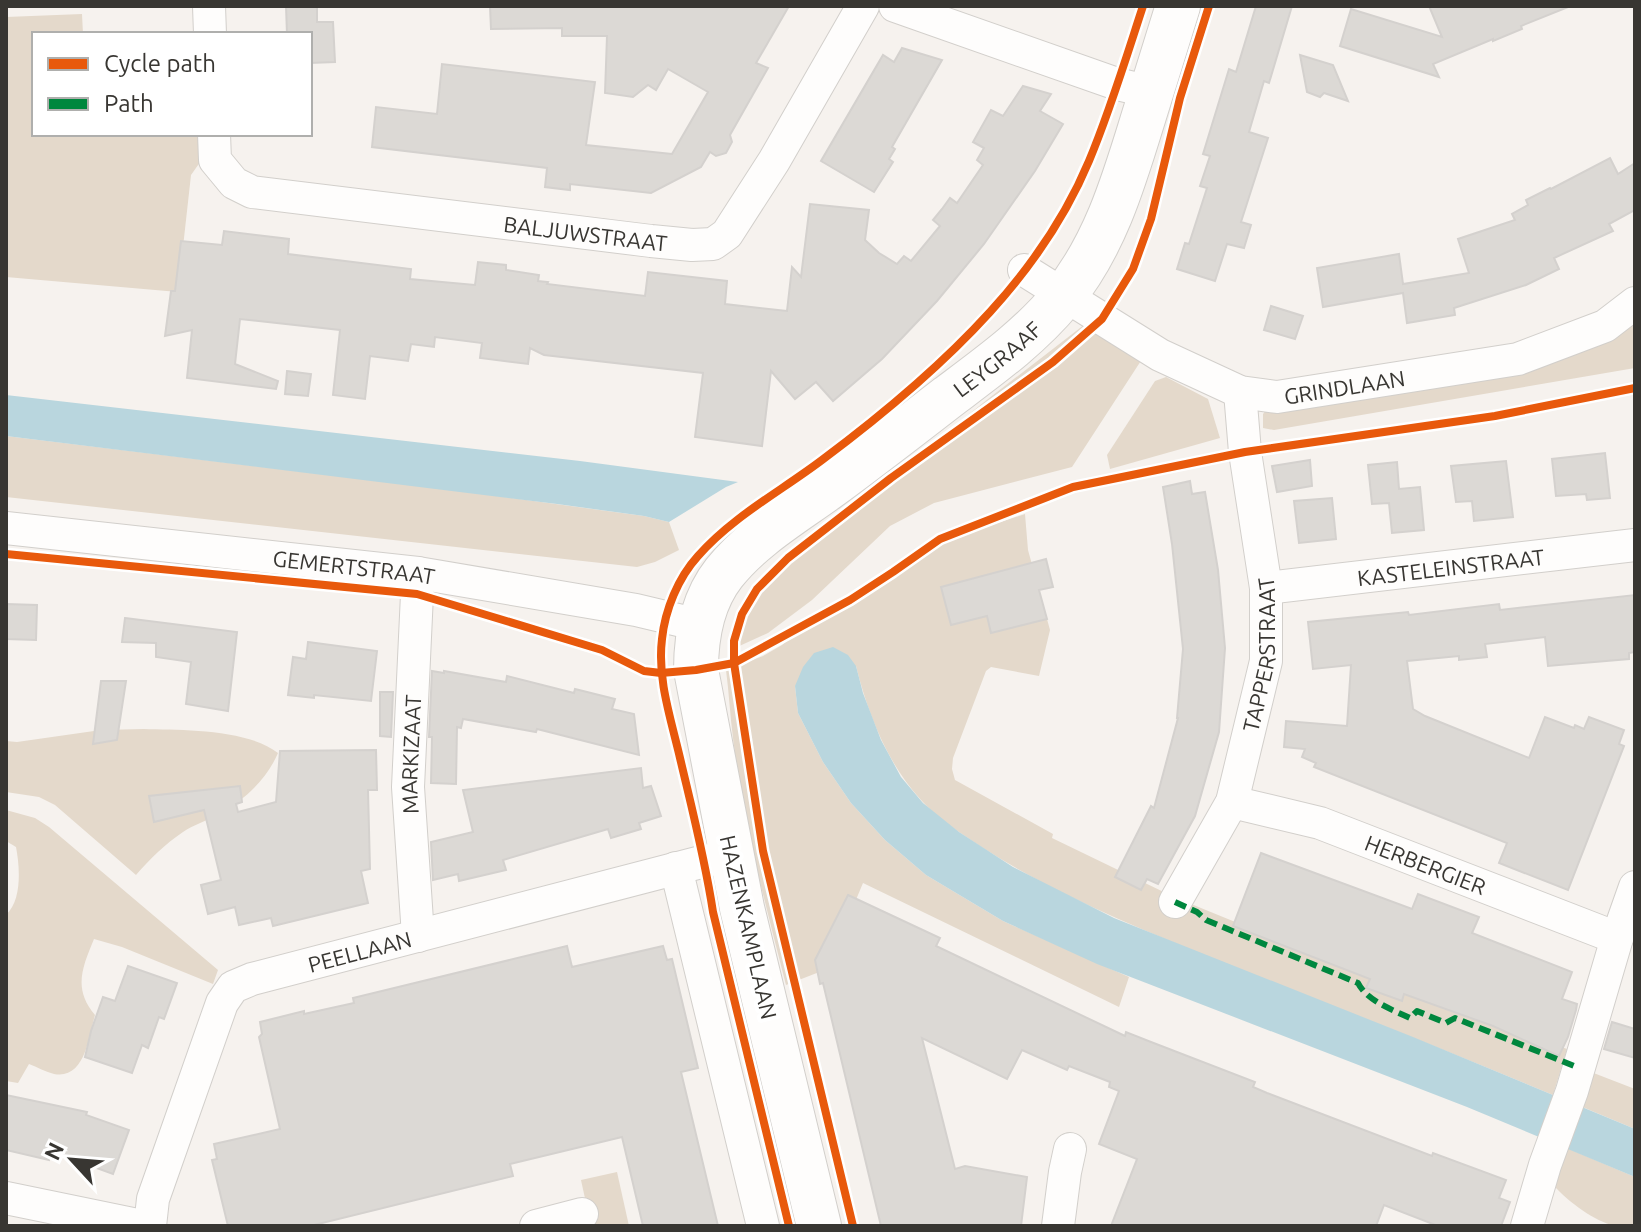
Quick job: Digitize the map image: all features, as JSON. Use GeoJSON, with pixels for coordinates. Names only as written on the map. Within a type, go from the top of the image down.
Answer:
{"type":"FeatureCollection","features":[{"type":"Feature","properties":{"kind":"street"},"geometry":{"type":"LineString","coordinates":[[209,6],[210,32]]}},
{"type":"Feature","properties":{"kind":"street","name":"BALJUWSTRAAT"},"geometry":{"type":"LineString","coordinates":[[214,136],[215,160],[234,183],[252,192],[665,242],[713,244],[727,234],[774,161],[863,6]]}},
{"type":"Feature","properties":{"kind":"street"},"geometry":{"type":"LineString","coordinates":[[895,6],[1117,84],[1151,92]]}},
{"type":"Feature","properties":{"kind":"street","name":"LEYGRAAF"},"geometry":{"type":"LineString","coordinates":[[699,625],[711,593],[748,546],[984,370],[1038,326],[1064,295],[1091,255],[1111,216],[1178,6]]}},
{"type":"Feature","properties":{"kind":"street","name":"GRINDLAAN"},"geometry":{"type":"LineString","coordinates":[[1024,270],[1160,355],[1240,392],[1277,397],[1518,359],[1605,326],[1635,303]]}},
{"type":"Feature","properties":{"kind":"street","name":"TAPPERSTRAAT"},"geometry":{"type":"LineString","coordinates":[[1175,902],[1232,802],[1266,661],[1266,588],[1245,452],[1240,392]]}},
{"type":"Feature","properties":{"kind":"street","name":"GEMERTSTRAAT"},"geometry":{"type":"LineString","coordinates":[[6,528],[418,573],[636,610],[699,625]]}},
{"type":"Feature","properties":{"kind":"street","name":"KASTELEINSTRAAT"},"geometry":{"type":"LineString","coordinates":[[1266,588],[1635,545]]}},
{"type":"Feature","properties":{"kind":"street","name":"MARKIZAAT"},"geometry":{"type":"LineString","coordinates":[[418,573],[408,787],[418,936]]}},
{"type":"Feature","properties":{"kind":"street","name":"HAZENKAMPLAAN"},"geometry":{"type":"LineString","coordinates":[[699,625],[696,670],[742,908],[819,1226]]}},
{"type":"Feature","properties":{"kind":"street","name":"HERBERGIER"},"geometry":{"type":"LineString","coordinates":[[1232,802],[1320,823],[1617,938]]}},
{"type":"Feature","properties":{"kind":"street","name":"PEELLAAN"},"geometry":{"type":"LineString","coordinates":[[150,1226],[153,1199],[222,1003],[233,987],[252,979],[732,856]]}},
{"type":"Feature","properties":{"kind":"street"},"geometry":{"type":"LineString","coordinates":[[676,868],[763,1226]]}},
{"type":"Feature","properties":{"kind":"street"},"geometry":{"type":"LineString","coordinates":[[1528,1226],[1635,887]]}},
{"type":"Feature","properties":{"kind":"street"},"geometry":{"type":"LineString","coordinates":[[1058,1226],[1070,1149]]}},
{"type":"Feature","properties":{"kind":"street"},"geometry":{"type":"LineString","coordinates":[[6,1198],[142,1226]]}},
{"type":"Feature","properties":{"kind":"street"},"geometry":{"type":"LineString","coordinates":[[536,1226],[582,1214]]}},
{"type":"Feature","properties":{"kind":"shaded area"},"geometry":{"type":"Polygon","coordinates":[[[82,14],[83,32],[32,32],[32,136],[200,136],[203,158],[191,175],[178,292],[6,277],[6,17],[82,14]]]}},
{"type":"Feature","properties":{"kind":"shaded area"},"geometry":{"type":"Polygon","coordinates":[[[1635,313],[1635,368],[1274,430],[1263,428],[1263,414],[1271,404],[1378,385],[1635,313]]]}},
{"type":"Feature","properties":{"kind":"shaded area"},"geometry":{"type":"Polygon","coordinates":[[[1089,321],[1146,353],[1072,467],[934,503],[890,526],[812,600],[768,633],[735,648],[736,638],[759,591],[776,571],[1089,321]]]}},
{"type":"Feature","properties":{"kind":"shaded area"},"geometry":{"type":"Polygon","coordinates":[[[1166,377],[1208,399],[1220,438],[1110,469],[1107,455],[1155,381],[1166,377]]]}},
{"type":"Feature","properties":{"kind":"shaded area"},"geometry":{"type":"Polygon","coordinates":[[[6,436],[644,516],[669,522],[679,550],[637,567],[6,497],[6,436]]]}},
{"type":"Feature","properties":{"kind":"shaded area"},"geometry":{"type":"Polygon","coordinates":[[[1025,514],[1028,550],[1050,630],[1039,676],[991,667],[986,671],[953,758],[955,780],[1053,834],[1052,838],[1174,897],[1367,976],[1567,1049],[1553,1095],[1130,924],[1040,881],[983,848],[950,826],[909,786],[873,720],[856,666],[795,686],[798,713],[823,762],[851,803],[885,840],[926,875],[1003,921],[1129,977],[1119,1007],[863,883],[827,969],[786,985],[743,800],[726,670],[782,645],[826,609],[920,554],[957,536],[1025,514]]]}},
{"type":"Feature","properties":{"kind":"shaded area"},"geometry":{"type":"Polygon","coordinates":[[[144,729],[232,735],[250,739],[278,753],[267,773],[245,797],[176,837],[136,875],[55,805],[39,797],[6,792],[6,741],[101,730],[144,729]]]}},
{"type":"Feature","properties":{"kind":"shaded area"},"geometry":{"type":"Polygon","coordinates":[[[6,810],[35,818],[49,827],[218,970],[213,984],[122,947],[94,939],[82,978],[84,996],[95,1015],[84,1055],[73,1070],[64,1074],[54,1074],[29,1064],[18,1083],[6,1081],[6,915],[15,901],[19,874],[16,847],[6,841],[6,810]]]}},
{"type":"Feature","properties":{"kind":"shaded area"},"geometry":{"type":"Polygon","coordinates":[[[1591,1072],[1635,1089],[1635,1129],[1580,1106],[1591,1072]]]}},
{"type":"Feature","properties":{"kind":"shaded area"},"geometry":{"type":"Polygon","coordinates":[[[1567,1148],[1635,1177],[1635,1226],[1615,1226],[1599,1220],[1575,1205],[1555,1187],[1567,1148]]]}},
{"type":"Feature","properties":{"kind":"shaded area"},"geometry":{"type":"Polygon","coordinates":[[[617,1172],[629,1226],[591,1226],[581,1180],[617,1172]]]}},
{"type":"Feature","properties":{"kind":"water"},"geometry":{"type":"Polygon","coordinates":[[[6,395],[738,482],[669,522],[557,504],[6,436],[6,395]]]}},
{"type":"Feature","properties":{"kind":"water"},"geometry":{"type":"Polygon","coordinates":[[[833,647],[848,655],[856,666],[881,740],[901,777],[923,803],[959,832],[1013,867],[1114,918],[1635,1129],[1635,1177],[1467,1107],[1097,964],[1003,921],[926,875],[885,840],[851,803],[823,762],[798,713],[795,686],[803,667],[814,653],[833,647]]]}},
{"type":"Feature","properties":{"kind":"building"},"geometry":{"type":"Polygon","coordinates":[[[286,6],[317,6],[317,22],[333,22],[335,62],[312,63],[312,32],[287,32],[286,6]]]}},
{"type":"Feature","properties":{"kind":"building"},"geometry":{"type":"Polygon","coordinates":[[[490,6],[789,6],[756,63],[768,68],[730,135],[732,142],[726,153],[716,156],[710,152],[701,167],[651,193],[570,184],[570,190],[545,187],[547,168],[372,147],[376,107],[437,114],[442,64],[595,82],[586,145],[672,154],[708,92],[668,69],[656,90],[648,85],[633,97],[605,93],[607,36],[562,36],[562,28],[491,29],[490,6]]]}},
{"type":"Feature","properties":{"kind":"building"},"geometry":{"type":"Polygon","coordinates":[[[1256,6],[1292,6],[1269,83],[1264,81],[1249,132],[1268,138],[1241,222],[1251,225],[1244,248],[1227,244],[1215,281],[1177,269],[1185,243],[1189,244],[1207,188],[1200,186],[1210,156],[1203,154],[1229,69],[1236,72],[1256,6]]]}},
{"type":"Feature","properties":{"kind":"building"},"geometry":{"type":"Polygon","coordinates":[[[1429,6],[1568,7],[1433,64],[1439,77],[1340,46],[1351,9],[1442,37],[1429,6]]]}},
{"type":"Feature","properties":{"kind":"building"},"geometry":{"type":"Polygon","coordinates":[[[902,48],[942,60],[892,147],[895,149],[889,159],[893,162],[874,192],[821,161],[883,55],[894,62],[902,48]]]}},
{"type":"Feature","properties":{"kind":"building"},"geometry":{"type":"Polygon","coordinates":[[[1300,55],[1333,65],[1348,101],[1324,93],[1320,97],[1307,92],[1300,55]]]}},
{"type":"Feature","properties":{"kind":"building"},"geometry":{"type":"Polygon","coordinates":[[[1023,86],[1051,94],[1040,111],[1063,124],[1035,171],[984,244],[937,301],[882,359],[833,401],[816,382],[795,399],[771,371],[762,446],[695,437],[703,373],[544,355],[530,348],[528,364],[480,358],[482,343],[435,337],[434,347],[411,344],[408,361],[370,356],[365,399],[333,395],[340,330],[240,319],[235,364],[278,381],[276,389],[187,378],[192,330],[165,336],[181,241],[222,245],[224,231],[289,239],[288,254],[411,269],[410,279],[475,285],[478,262],[506,265],[506,270],[539,275],[538,281],[547,284],[645,296],[648,272],[727,281],[725,304],[787,311],[792,267],[801,277],[810,204],[869,210],[865,240],[897,264],[904,256],[911,261],[940,226],[933,220],[950,198],[957,203],[983,165],[977,160],[984,148],[973,142],[991,110],[1003,116],[1023,86]]]}},
{"type":"Feature","properties":{"kind":"building"},"geometry":{"type":"Polygon","coordinates":[[[1610,158],[1618,174],[1635,163],[1635,210],[1609,224],[1613,231],[1554,258],[1559,269],[1526,285],[1454,308],[1455,315],[1407,323],[1403,293],[1323,307],[1317,268],[1399,254],[1403,284],[1469,273],[1458,239],[1515,220],[1512,214],[1528,205],[1526,200],[1610,158]]]}},
{"type":"Feature","properties":{"kind":"building"},"geometry":{"type":"Polygon","coordinates":[[[1271,306],[1303,316],[1295,339],[1264,330],[1271,306]]]}},
{"type":"Feature","properties":{"kind":"building"},"geometry":{"type":"Polygon","coordinates":[[[287,371],[311,374],[308,396],[285,394],[287,371]]]}},
{"type":"Feature","properties":{"kind":"building"},"geometry":{"type":"Polygon","coordinates":[[[1605,453],[1610,498],[1587,500],[1586,494],[1556,496],[1552,459],[1605,453]]]}},
{"type":"Feature","properties":{"kind":"building"},"geometry":{"type":"Polygon","coordinates":[[[1310,460],[1312,486],[1277,492],[1272,466],[1310,460]]]}},
{"type":"Feature","properties":{"kind":"building"},"geometry":{"type":"Polygon","coordinates":[[[1506,461],[1513,517],[1474,521],[1472,501],[1456,502],[1451,466],[1506,461]]]}},
{"type":"Feature","properties":{"kind":"building"},"geometry":{"type":"Polygon","coordinates":[[[1397,462],[1399,489],[1420,487],[1424,530],[1392,533],[1389,503],[1372,504],[1368,465],[1397,462]]]}},
{"type":"Feature","properties":{"kind":"building"},"geometry":{"type":"Polygon","coordinates":[[[1190,481],[1192,494],[1205,492],[1218,570],[1225,648],[1219,732],[1195,816],[1158,884],[1147,879],[1141,890],[1115,877],[1151,806],[1154,808],[1178,718],[1183,649],[1163,487],[1190,481]]]}},
{"type":"Feature","properties":{"kind":"building"},"geometry":{"type":"Polygon","coordinates":[[[1332,498],[1336,539],[1299,543],[1294,501],[1332,498]]]}},
{"type":"Feature","properties":{"kind":"building"},"geometry":{"type":"Polygon","coordinates":[[[1046,559],[1053,587],[1039,590],[1047,619],[991,633],[987,616],[951,625],[941,587],[1046,559]]]}},
{"type":"Feature","properties":{"kind":"building"},"geometry":{"type":"Polygon","coordinates":[[[1635,595],[1635,652],[1629,653],[1629,659],[1548,666],[1545,637],[1485,644],[1487,657],[1407,661],[1413,709],[1529,758],[1545,717],[1584,729],[1589,717],[1624,730],[1619,744],[1624,746],[1568,890],[1499,863],[1507,843],[1314,767],[1316,763],[1302,757],[1305,749],[1284,747],[1286,721],[1347,726],[1351,665],[1313,669],[1308,622],[1408,612],[1409,615],[1499,604],[1500,610],[1635,595]]]}},
{"type":"Feature","properties":{"kind":"building"},"geometry":{"type":"Polygon","coordinates":[[[6,604],[37,605],[36,640],[6,639],[6,604]]]}},
{"type":"Feature","properties":{"kind":"building"},"geometry":{"type":"Polygon","coordinates":[[[125,618],[237,632],[228,711],[186,704],[191,662],[156,657],[156,643],[122,642],[125,618]]]}},
{"type":"Feature","properties":{"kind":"building"},"geometry":{"type":"Polygon","coordinates":[[[308,642],[377,651],[371,701],[288,695],[293,657],[306,659],[308,642]]]}},
{"type":"Feature","properties":{"kind":"building"},"geometry":{"type":"Polygon","coordinates":[[[432,671],[506,682],[507,676],[574,693],[575,689],[615,699],[612,709],[634,714],[639,755],[537,729],[536,732],[463,719],[461,728],[457,727],[456,784],[431,783],[432,737],[429,737],[432,671]]]}},
{"type":"Feature","properties":{"kind":"building"},"geometry":{"type":"Polygon","coordinates":[[[101,681],[126,681],[117,740],[93,744],[101,681]]]}},
{"type":"Feature","properties":{"kind":"building"},"geometry":{"type":"Polygon","coordinates":[[[380,692],[393,692],[391,737],[380,736],[380,692]]]}},
{"type":"Feature","properties":{"kind":"building"},"geometry":{"type":"Polygon","coordinates":[[[376,750],[377,790],[368,790],[370,869],[361,871],[368,903],[273,926],[271,918],[239,925],[235,907],[208,914],[201,885],[221,880],[204,810],[154,822],[149,796],[240,786],[242,802],[236,804],[238,812],[276,802],[280,751],[376,750]]]}},
{"type":"Feature","properties":{"kind":"building"},"geometry":{"type":"Polygon","coordinates":[[[641,768],[643,788],[651,786],[661,816],[639,823],[641,829],[611,838],[608,829],[503,860],[506,870],[459,881],[458,874],[433,880],[431,842],[473,832],[463,790],[641,768]]]}},
{"type":"Feature","properties":{"kind":"building"},"geometry":{"type":"Polygon","coordinates":[[[1261,853],[1412,909],[1418,894],[1479,917],[1472,933],[1572,972],[1562,999],[1577,1004],[1559,1056],[1493,1026],[1404,994],[1402,1001],[1366,988],[1370,979],[1233,926],[1261,853]]]}},
{"type":"Feature","properties":{"kind":"building"},"geometry":{"type":"Polygon","coordinates":[[[848,895],[940,938],[936,946],[1125,1036],[1126,1032],[1255,1082],[1253,1087],[1267,1093],[1432,1156],[1433,1153],[1506,1180],[1499,1198],[1510,1202],[1501,1226],[1438,1226],[1384,1205],[1376,1226],[1111,1226],[1137,1159],[1099,1144],[1119,1091],[1109,1087],[1110,1082],[1069,1066],[1067,1070],[1022,1050],[1007,1079],[922,1038],[955,1169],[965,1166],[1027,1177],[1021,1226],[881,1226],[815,960],[848,895]]]}},
{"type":"Feature","properties":{"kind":"building"},"geometry":{"type":"Polygon","coordinates":[[[567,946],[572,967],[663,946],[667,960],[672,959],[698,1068],[681,1072],[718,1226],[643,1226],[622,1137],[510,1164],[513,1176],[310,1226],[228,1226],[212,1160],[217,1159],[214,1144],[280,1129],[259,1037],[262,1034],[260,1022],[354,1003],[353,998],[567,946]]]}},
{"type":"Feature","properties":{"kind":"building"},"geometry":{"type":"Polygon","coordinates":[[[128,966],[177,983],[164,1019],[159,1017],[148,1048],[142,1045],[132,1073],[85,1057],[103,997],[115,1001],[128,966]]]}},
{"type":"Feature","properties":{"kind":"building"},"geometry":{"type":"Polygon","coordinates":[[[1612,1022],[1635,1029],[1635,1058],[1604,1049],[1612,1022]]]}},
{"type":"Feature","properties":{"kind":"building"},"geometry":{"type":"Polygon","coordinates":[[[6,1095],[87,1112],[86,1115],[129,1130],[113,1174],[50,1151],[49,1160],[6,1150],[6,1095]]]}},
{"type":"Feature","properties":{"kind":"marked path"},"geometry":{"type":"LineString","coordinates":[[1175,902],[1206,920],[1358,983],[1374,1000],[1410,1018],[1417,1011],[1446,1023],[1455,1018],[1579,1068]]}},
{"type":"Feature","properties":{"kind":"cycle path"},"geometry":{"type":"LineString","coordinates":[[789,1226],[713,912],[666,699],[661,669],[666,617],[684,574],[711,542],[844,443],[909,390],[971,332],[1019,278],[1046,241],[1080,181],[1104,123],[1143,6]]}},
{"type":"Feature","properties":{"kind":"cycle path"},"geometry":{"type":"LineString","coordinates":[[853,1226],[763,851],[734,663],[734,641],[742,614],[757,589],[788,558],[891,478],[1053,362],[1102,319],[1133,269],[1151,219],[1180,98],[1209,6]]}},
{"type":"Feature","properties":{"kind":"cycle path"},"geometry":{"type":"LineString","coordinates":[[6,554],[417,594],[602,650],[644,671],[696,670],[734,663],[850,600],[940,539],[1073,487],[1245,452],[1495,416],[1635,388]]}}]}
